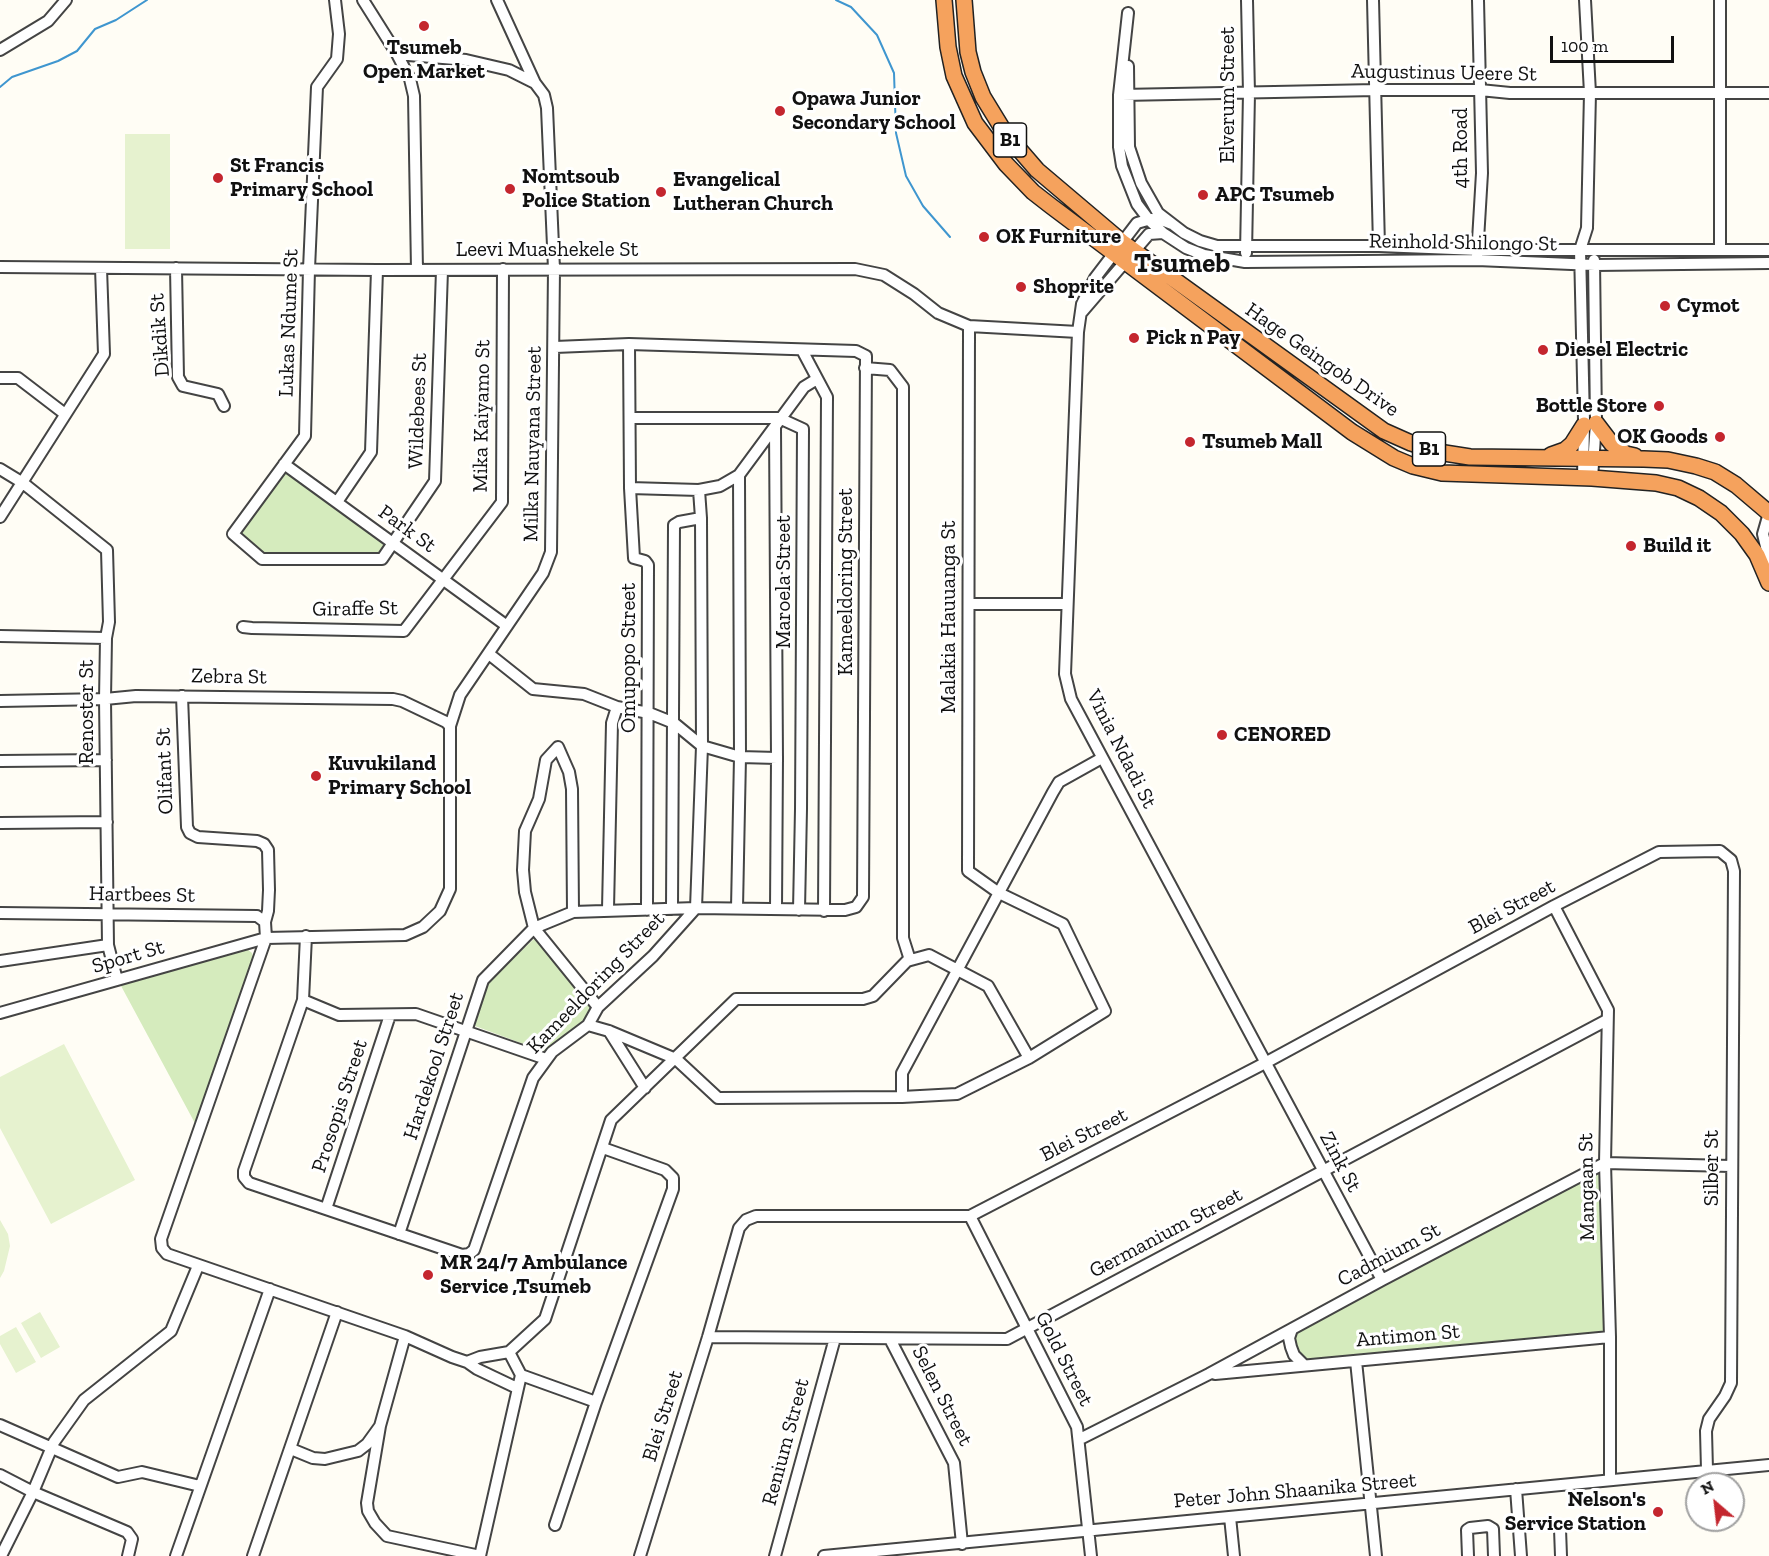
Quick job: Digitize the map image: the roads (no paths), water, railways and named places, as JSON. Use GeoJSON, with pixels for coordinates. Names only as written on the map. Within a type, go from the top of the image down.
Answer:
{"type":"FeatureCollection","features":[{"type":"Feature","properties":{"kind":"highway","name":"Hage Geingob Drive"},"geometry":{"type":"LineString","coordinates":[[944,0],[948,47],[954,76],[975,123],[998,154],[1033,192],[1383,431],[1411,444],[1438,452],[1470,457],[1668,460],[1715,472],[1750,495],[1769,513]]}},
{"type":"Feature","properties":{"kind":"highway","name":"Hage Geingob Drive"},"geometry":{"type":"LineString","coordinates":[[964,0],[968,52],[983,97],[1005,133],[1037,170],[1124,252],[1352,432],[1394,458],[1413,466],[1442,473],[1588,478],[1656,483],[1678,488],[1699,498],[1721,513],[1742,534],[1757,555],[1769,583]]}},
{"type":"Feature","properties":{"kind":"highway"},"geometry":{"type":"LineString","coordinates":[[1543,459],[1565,450],[1590,424],[1626,454],[1644,459]]}},
{"type":"Feature","properties":{"kind":"street"},"geometry":{"type":"LineString","coordinates":[[0,50],[48,21],[66,0]]}},
{"type":"Feature","properties":{"kind":"street","name":"Lukas Ndume St"},"geometry":{"type":"LineString","coordinates":[[234,536],[234,532],[303,439],[305,432],[317,87],[337,59],[339,34],[335,0]]}},
{"type":"Feature","properties":{"kind":"street"},"geometry":{"type":"LineString","coordinates":[[363,0],[397,54],[410,79],[414,96],[417,270]]}},
{"type":"Feature","properties":{"kind":"street"},"geometry":{"type":"LineString","coordinates":[[497,0],[535,83]]}},
{"type":"Feature","properties":{"kind":"street"},"geometry":{"type":"LineString","coordinates":[[1080,314],[1124,252],[1140,214],[1122,166],[1119,147],[1128,0]]}},
{"type":"Feature","properties":{"kind":"street","name":"Elverum Street"},"geometry":{"type":"LineString","coordinates":[[1245,262],[1249,93],[1247,0]]}},
{"type":"Feature","properties":{"kind":"street"},"geometry":{"type":"LineString","coordinates":[[1373,0],[1379,246]]}},
{"type":"Feature","properties":{"kind":"street","name":"4th Road"},"geometry":{"type":"LineString","coordinates":[[1478,0],[1482,173],[1478,255]]}},
{"type":"Feature","properties":{"kind":"street"},"geometry":{"type":"LineString","coordinates":[[1585,0],[1590,93],[1587,228],[1580,250],[1590,424]]}},
{"type":"Feature","properties":{"kind":"street"},"geometry":{"type":"LineString","coordinates":[[1720,0],[1720,250]]}},
{"type":"Feature","properties":{"kind":"street"},"geometry":{"type":"LineString","coordinates":[[397,54],[466,60],[509,70],[535,83]]}},
{"type":"Feature","properties":{"kind":"street","name":"Milka Nauyana Street"},"geometry":{"type":"LineString","coordinates":[[266,938],[405,935],[423,927],[441,910],[450,889],[450,726],[460,695],[543,573],[551,552],[555,347],[554,269],[547,108],[544,95],[535,83]]}},
{"type":"Feature","properties":{"kind":"street","name":"Augustinus Ueere St"},"geometry":{"type":"LineString","coordinates":[[1123,95],[1376,90],[1480,90],[1510,93],[1769,93]]}},
{"type":"Feature","properties":{"kind":"street"},"geometry":{"type":"LineString","coordinates":[[1123,95],[1129,147],[1134,167],[1150,200],[1154,224]]}},
{"type":"Feature","properties":{"kind":"street"},"geometry":{"type":"LineString","coordinates":[[1137,204],[1154,224]]}},
{"type":"Feature","properties":{"kind":"street"},"geometry":{"type":"LineString","coordinates":[[1137,223],[1154,224]]}},
{"type":"Feature","properties":{"kind":"street"},"geometry":{"type":"LineString","coordinates":[[1124,252],[1154,224]]}},
{"type":"Feature","properties":{"kind":"street","name":"Reinhold Shilongo St"},"geometry":{"type":"LineString","coordinates":[[1154,224],[1172,224],[1184,234],[1217,246],[1379,246],[1581,265],[1769,263]]}},
{"type":"Feature","properties":{"kind":"street","name":"Reinhold Shilongo St"},"geometry":{"type":"LineString","coordinates":[[1154,224],[1186,248],[1204,255],[1245,262],[1580,250],[1769,250]]}},
{"type":"Feature","properties":{"kind":"street"},"geometry":{"type":"LineString","coordinates":[[1584,239],[1593,250],[1595,265],[1588,478]]}},
{"type":"Feature","properties":{"kind":"street","name":"Vinia Ndadi St"},"geometry":{"type":"LineString","coordinates":[[1124,252],[1095,278],[1082,304],[1080,314],[1065,650],[1067,682],[1071,699],[1265,1063]]}},
{"type":"Feature","properties":{"kind":"street","name":"Leevi Muashekele St"},"geometry":{"type":"LineString","coordinates":[[0,267],[377,270],[855,268],[884,275],[938,313],[969,326],[1078,332]]}},
{"type":"Feature","properties":{"kind":"street"},"geometry":{"type":"LineString","coordinates":[[0,517],[104,354],[101,268]]}},
{"type":"Feature","properties":{"kind":"street","name":"Dikdik St"},"geometry":{"type":"LineString","coordinates":[[176,268],[178,377],[183,386],[218,394],[224,406]]}},
{"type":"Feature","properties":{"kind":"street","name":"Mika Kaiyamo St"},"geometry":{"type":"LineString","coordinates":[[443,579],[502,500],[503,269]]}},
{"type":"Feature","properties":{"kind":"street"},"geometry":{"type":"LineString","coordinates":[[337,502],[371,452],[377,270]]}},
{"type":"Feature","properties":{"kind":"street","name":"Wildebees St"},"geometry":{"type":"LineString","coordinates":[[234,536],[262,559],[382,560],[436,479],[442,270]]}},
{"type":"Feature","properties":{"kind":"street","name":"Malakia Hauuanga St"},"geometry":{"type":"LineString","coordinates":[[969,326],[968,871],[999,893]]}},
{"type":"Feature","properties":{"kind":"street"},"geometry":{"type":"LineString","coordinates":[[555,347],[629,344],[861,352],[866,356],[865,368],[890,369],[903,387],[903,938],[910,960]]}},
{"type":"Feature","properties":{"kind":"street","name":"Omupopo Street"},"geometry":{"type":"LineString","coordinates":[[629,344],[630,488],[634,558],[645,561],[648,565],[647,910]]}},
{"type":"Feature","properties":{"kind":"street"},"geometry":{"type":"LineString","coordinates":[[802,351],[827,397],[824,910]]}},
{"type":"Feature","properties":{"kind":"street","name":"Kameeldoring Street"},"geometry":{"type":"LineString","coordinates":[[306,936],[303,1000],[244,1171],[244,1178],[249,1183],[462,1255],[474,1250],[533,1078],[552,1052],[588,1025],[598,1007],[653,956],[696,908],[845,910],[856,907],[863,897],[867,480],[865,368]]}},
{"type":"Feature","properties":{"kind":"street"},"geometry":{"type":"LineString","coordinates":[[0,378],[18,378],[65,414]]}},
{"type":"Feature","properties":{"kind":"street"},"geometry":{"type":"LineString","coordinates":[[630,488],[699,490],[720,486],[739,475],[807,383],[818,379]]}},
{"type":"Feature","properties":{"kind":"street"},"geometry":{"type":"LineString","coordinates":[[631,418],[777,423]]}},
{"type":"Feature","properties":{"kind":"street"},"geometry":{"type":"LineString","coordinates":[[776,909],[777,423]]}},
{"type":"Feature","properties":{"kind":"street","name":"Maroela Street"},"geometry":{"type":"LineString","coordinates":[[777,423],[801,427],[803,433],[799,910]]}},
{"type":"Feature","properties":{"kind":"street","name":"Park St"},"geometry":{"type":"LineString","coordinates":[[284,464],[507,626]]}},
{"type":"Feature","properties":{"kind":"street"},"geometry":{"type":"LineString","coordinates":[[0,469],[23,483]]}},
{"type":"Feature","properties":{"kind":"street"},"geometry":{"type":"LineString","coordinates":[[737,908],[740,757],[739,475]]}},
{"type":"Feature","properties":{"kind":"street","name":"Renoster St"},"geometry":{"type":"LineString","coordinates":[[23,483],[107,550],[109,622],[106,638],[105,699],[108,945],[117,980]]}},
{"type":"Feature","properties":{"kind":"street"},"geometry":{"type":"LineString","coordinates":[[534,928],[573,912],[608,909],[696,908],[702,746],[702,518],[699,490]]}},
{"type":"Feature","properties":{"kind":"street"},"geometry":{"type":"LineString","coordinates":[[1769,513],[1763,534],[1769,559]]}},
{"type":"Feature","properties":{"kind":"street"},"geometry":{"type":"LineString","coordinates":[[672,909],[674,525],[702,518]]}},
{"type":"Feature","properties":{"kind":"street","name":"Giraffe St"},"geometry":{"type":"LineString","coordinates":[[243,627],[404,631],[443,579]]}},
{"type":"Feature","properties":{"kind":"street"},"geometry":{"type":"LineString","coordinates":[[969,603],[1067,604]]}},
{"type":"Feature","properties":{"kind":"street"},"geometry":{"type":"LineString","coordinates":[[0,636],[106,638]]}},
{"type":"Feature","properties":{"kind":"street"},"geometry":{"type":"LineString","coordinates":[[489,654],[533,689],[584,694],[617,707],[649,713],[674,723],[702,746],[740,757],[777,758]]}},
{"type":"Feature","properties":{"kind":"street","name":"Zebra St"},"geometry":{"type":"LineString","coordinates":[[0,701],[105,699],[136,696],[398,699],[450,726]]}},
{"type":"Feature","properties":{"kind":"street","name":"Olifant St"},"geometry":{"type":"LineString","coordinates":[[182,696],[187,827],[190,833],[198,837],[257,841],[264,844],[268,850],[269,890],[265,922]]}},
{"type":"Feature","properties":{"kind":"street"},"geometry":{"type":"LineString","coordinates":[[608,909],[612,723],[617,707]]}},
{"type":"Feature","properties":{"kind":"street"},"geometry":{"type":"LineString","coordinates":[[573,912],[572,789],[569,772],[558,747],[546,760],[539,799],[525,831],[525,892],[534,928],[598,1007]]}},
{"type":"Feature","properties":{"kind":"street"},"geometry":{"type":"LineString","coordinates":[[902,1097],[902,1073],[1059,782],[1102,758]]}},
{"type":"Feature","properties":{"kind":"street"},"geometry":{"type":"LineString","coordinates":[[0,761],[106,760]]}},
{"type":"Feature","properties":{"kind":"street"},"geometry":{"type":"LineString","coordinates":[[0,823],[107,822]]}},
{"type":"Feature","properties":{"kind":"street","name":"Blei Street"},"geometry":{"type":"LineString","coordinates":[[640,1556],[708,1337],[739,1228],[746,1220],[756,1216],[970,1216],[1265,1063],[1554,906],[1659,852],[1720,851],[1731,860]]}},
{"type":"Feature","properties":{"kind":"street","name":"Silber St"},"geometry":{"type":"LineString","coordinates":[[1707,1470],[1706,1431],[1709,1419],[1731,1383],[1734,871],[1731,860]]}},
{"type":"Feature","properties":{"kind":"street"},"geometry":{"type":"LineString","coordinates":[[588,1025],[609,1031],[676,1059],[718,1098],[954,1095],[1029,1058],[1106,1010],[1063,924],[999,893]]}},
{"type":"Feature","properties":{"kind":"street","name":"Mangaan St"},"geometry":{"type":"LineString","coordinates":[[1554,906],[1606,1005],[1605,1163],[1610,1337],[1610,1480]]}},
{"type":"Feature","properties":{"kind":"street","name":"Hartbees St"},"geometry":{"type":"LineString","coordinates":[[0,913],[257,916],[265,922]]}},
{"type":"Feature","properties":{"kind":"street"},"geometry":{"type":"LineString","coordinates":[[265,922],[266,938],[161,1239],[162,1248],[167,1254],[198,1266],[405,1335],[467,1362],[517,1388]]}},
{"type":"Feature","properties":{"kind":"street","name":"Hardekool Street"},"geometry":{"type":"LineString","coordinates":[[399,1234],[483,981],[534,928]]}},
{"type":"Feature","properties":{"kind":"street","name":"Sport St"},"geometry":{"type":"LineString","coordinates":[[0,1013],[266,938]]}},
{"type":"Feature","properties":{"kind":"street"},"geometry":{"type":"LineString","coordinates":[[0,961],[108,945]]}},
{"type":"Feature","properties":{"kind":"street"},"geometry":{"type":"LineString","coordinates":[[467,1362],[480,1357],[509,1352],[545,1319],[611,1120],[736,999],[863,999],[873,996],[907,961],[929,955],[988,986],[1029,1058]]}},
{"type":"Feature","properties":{"kind":"street"},"geometry":{"type":"LineString","coordinates":[[303,1000],[339,1015],[416,1014],[546,1059]]}},
{"type":"Feature","properties":{"kind":"street","name":"Prosopis Street"},"geometry":{"type":"LineString","coordinates":[[327,1209],[390,1015]]}},
{"type":"Feature","properties":{"kind":"street","name":"Germanium Street"},"geometry":{"type":"LineString","coordinates":[[708,1337],[1000,1340],[1011,1338],[1607,1020]]}},
{"type":"Feature","properties":{"kind":"street"},"geometry":{"type":"LineString","coordinates":[[609,1031],[645,1088]]}},
{"type":"Feature","properties":{"kind":"street","name":"Zink St"},"geometry":{"type":"LineString","coordinates":[[1265,1063],[1382,1280]]}},
{"type":"Feature","properties":{"kind":"street"},"geometry":{"type":"LineString","coordinates":[[555,1525],[596,1402],[673,1189],[673,1178],[666,1170],[603,1148]]}},
{"type":"Feature","properties":{"kind":"street","name":"Cadmium St"},"geometry":{"type":"LineString","coordinates":[[1080,1440],[1209,1374],[1605,1163],[1731,1166]]}},
{"type":"Feature","properties":{"kind":"street","name":"Gold Street"},"geometry":{"type":"LineString","coordinates":[[970,1216],[1077,1427],[1091,1556]]}},
{"type":"Feature","properties":{"kind":"street"},"geometry":{"type":"LineString","coordinates":[[1,1556],[33,1492],[51,1449],[81,1403],[171,1331],[198,1266]]}},
{"type":"Feature","properties":{"kind":"street"},"geometry":{"type":"LineString","coordinates":[[176,1556],[270,1289]]}},
{"type":"Feature","properties":{"kind":"street"},"geometry":{"type":"LineString","coordinates":[[253,1556],[337,1312]]}},
{"type":"Feature","properties":{"kind":"street"},"geometry":{"type":"LineString","coordinates":[[1292,1329],[1289,1338],[1291,1347],[1294,1355],[1304,1365]]}},
{"type":"Feature","properties":{"kind":"street"},"geometry":{"type":"LineString","coordinates":[[405,1335],[380,1426],[367,1503],[368,1511],[387,1536],[480,1556],[521,1375]]}},
{"type":"Feature","properties":{"kind":"street","name":"Antimon St"},"geometry":{"type":"LineString","coordinates":[[1209,1374],[1610,1337]]}},
{"type":"Feature","properties":{"kind":"street","name":"Renium Street"},"geometry":{"type":"LineString","coordinates":[[775,1556],[835,1338]]}},
{"type":"Feature","properties":{"kind":"street","name":"Selen Street"},"geometry":{"type":"LineString","coordinates":[[890,1339],[954,1463],[963,1544]]}},
{"type":"Feature","properties":{"kind":"street"},"geometry":{"type":"LineString","coordinates":[[509,1352],[521,1375],[596,1402]]}},
{"type":"Feature","properties":{"kind":"street"},"geometry":{"type":"LineString","coordinates":[[1356,1361],[1376,1556]]}},
{"type":"Feature","properties":{"kind":"street"},"geometry":{"type":"LineString","coordinates":[[0,1425],[118,1477],[142,1472],[200,1486]]}},
{"type":"Feature","properties":{"kind":"street"},"geometry":{"type":"LineString","coordinates":[[291,1449],[313,1458],[336,1457],[358,1451],[367,1444],[380,1426]]}},
{"type":"Feature","properties":{"kind":"street","name":"Peter John Shaanika Street"},"geometry":{"type":"LineString","coordinates":[[824,1556],[906,1552],[1088,1530],[1769,1465]]}},
{"type":"Feature","properties":{"kind":"street"},"geometry":{"type":"LineString","coordinates":[[0,1475],[33,1492],[127,1532],[132,1539],[128,1556]]}},
{"type":"Feature","properties":{"kind":"street"},"geometry":{"type":"LineString","coordinates":[[1516,1489],[1521,1556]]}},
{"type":"Feature","properties":{"kind":"street"},"geometry":{"type":"LineString","coordinates":[[1230,1517],[1234,1556]]}},
{"type":"Feature","properties":{"kind":"street"},"geometry":{"type":"LineString","coordinates":[[1468,1556],[1467,1530],[1488,1526],[1493,1529],[1494,1556]]}},
{"type":"Feature","properties":{"kind":"street"},"geometry":{"type":"LineString","coordinates":[[1560,1529],[1561,1556]]}},
{"type":"Feature","properties":{"kind":"waterway"},"geometry":{"type":"LineString","coordinates":[[0,87],[12,77],[58,61],[77,51],[95,29],[116,20],[147,0]]}},
{"type":"Feature","properties":{"kind":"waterway"},"geometry":{"type":"LineString","coordinates":[[836,0],[851,7],[877,35],[894,73],[896,133],[906,176],[923,206],[950,237]]}},
{"type":"Feature","properties":{"kind":"place","name":"Tsumeb Open Market"},"geometry":{"type":"Point","coordinates":[424,26]}},
{"type":"Feature","properties":{"kind":"place","name":"Opawa Junior Secondary School"},"geometry":{"type":"Point","coordinates":[780,111]}},
{"type":"Feature","properties":{"kind":"place","name":"St Francis Primary School"},"geometry":{"type":"Point","coordinates":[218,178]}},
{"type":"Feature","properties":{"kind":"place","name":"Nomtsoub Police Station"},"geometry":{"type":"Point","coordinates":[510,189]}},
{"type":"Feature","properties":{"kind":"place","name":"Evangelical Lutheran Church"},"geometry":{"type":"Point","coordinates":[661,192]}},
{"type":"Feature","properties":{"kind":"place","name":"APC Tsumeb"},"geometry":{"type":"Point","coordinates":[1203,195]}},
{"type":"Feature","properties":{"kind":"place","name":"OK Furniture"},"geometry":{"type":"Point","coordinates":[984,237]}},
{"type":"Feature","properties":{"kind":"place","name":"Shoprite"},"geometry":{"type":"Point","coordinates":[1021,287]}},
{"type":"Feature","properties":{"kind":"place","name":"Cymot"},"geometry":{"type":"Point","coordinates":[1665,306]}},
{"type":"Feature","properties":{"kind":"place","name":"Pick n Pay"},"geometry":{"type":"Point","coordinates":[1134,338]}},
{"type":"Feature","properties":{"kind":"place","name":"Diesel Electric"},"geometry":{"type":"Point","coordinates":[1543,350]}},
{"type":"Feature","properties":{"kind":"place","name":"Bottle Store"},"geometry":{"type":"Point","coordinates":[1659,406]}},
{"type":"Feature","properties":{"kind":"place","name":"OK Goods"},"geometry":{"type":"Point","coordinates":[1720,437]}},
{"type":"Feature","properties":{"kind":"place","name":"Tsumeb Mall"},"geometry":{"type":"Point","coordinates":[1190,442]}},
{"type":"Feature","properties":{"kind":"place","name":"Build it"},"geometry":{"type":"Point","coordinates":[1631,546]}},
{"type":"Feature","properties":{"kind":"place","name":"CENORED"},"geometry":{"type":"Point","coordinates":[1222,735]}},
{"type":"Feature","properties":{"kind":"place","name":"Kuvukiland Primary School"},"geometry":{"type":"Point","coordinates":[316,776]}},
{"type":"Feature","properties":{"kind":"place","name":"MR 24/7 Ambulance Service ,Tsumeb"},"geometry":{"type":"Point","coordinates":[428,1275]}},
{"type":"Feature","properties":{"kind":"place","name":"Nelson's Service Station"},"geometry":{"type":"Point","coordinates":[1658,1512]}},
{"type":"Feature","properties":{"kind":"district","name":"Tsumeb"},"geometry":{"type":"Point","coordinates":[1182,264]}}]}
